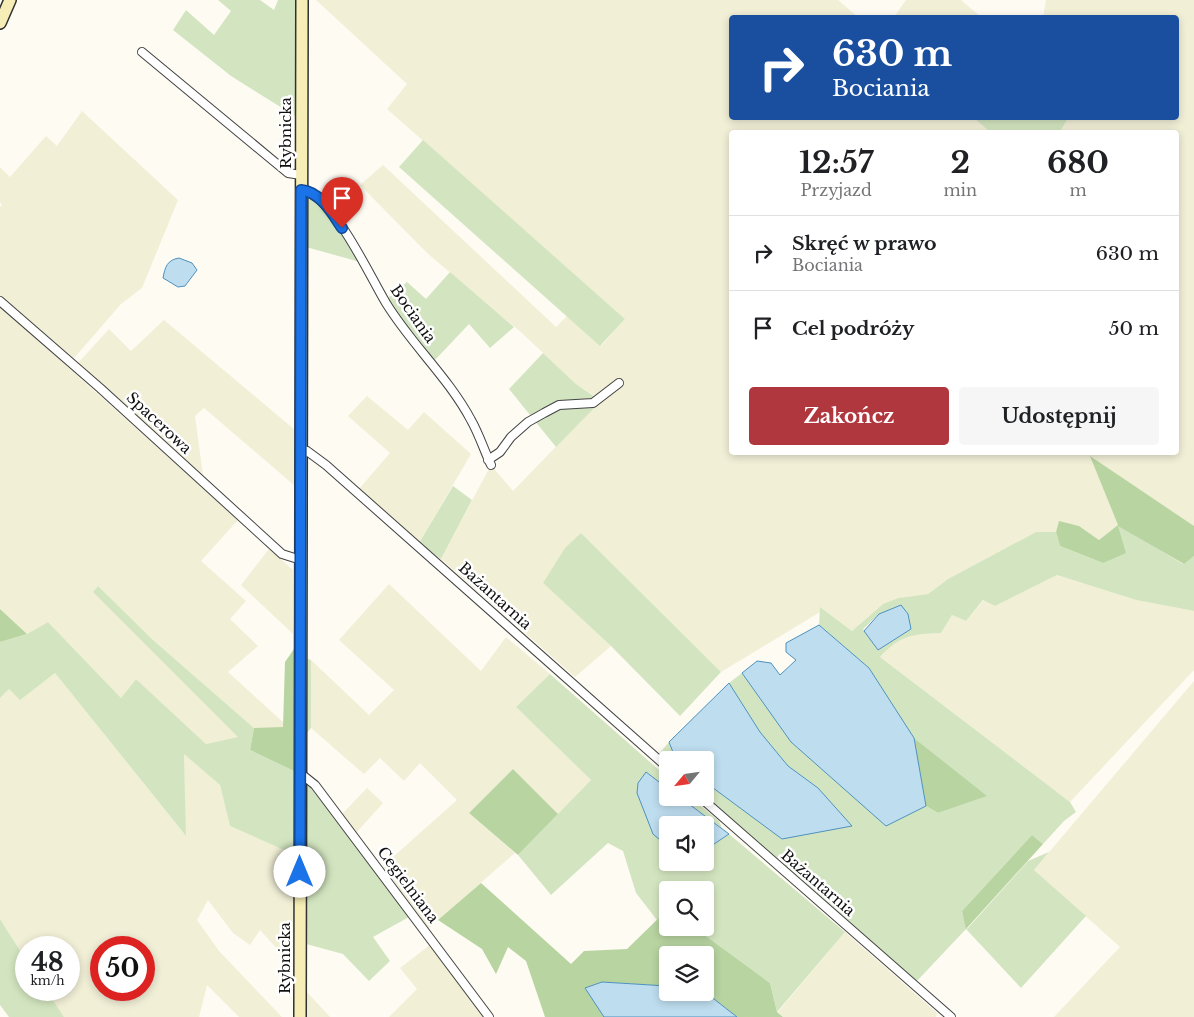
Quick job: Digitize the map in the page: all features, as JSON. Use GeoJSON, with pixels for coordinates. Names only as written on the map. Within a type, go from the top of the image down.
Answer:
{"type":"FeatureCollection","features":[{"type":"Feature","properties":{"kind":"main road"},"geometry":{"type":"LineString","coordinates":[[0,23],[10,0]]}},
{"type":"Feature","properties":{"kind":"main road","name":"Rybnicka"},"geometry":{"type":"LineString","coordinates":[[300,1017],[302,0]]}},
{"type":"Feature","properties":{"kind":"street"},"geometry":{"type":"LineString","coordinates":[[142,52],[288,174],[301,175]]}},
{"type":"Feature","properties":{"kind":"street","name":"Bociania"},"geometry":{"type":"LineString","coordinates":[[301,190],[311,191],[319,197],[352,241],[386,304],[472,420],[490,463],[511,437],[528,422],[559,405],[593,403],[619,383]]}},
{"type":"Feature","properties":{"kind":"street","name":"Spacerowa"},"geometry":{"type":"LineString","coordinates":[[0,301],[100,388],[282,554],[301,560]]}},
{"type":"Feature","properties":{"kind":"street","name":"Bażantarnia"},"geometry":{"type":"LineString","coordinates":[[302,450],[307,451],[326,465],[659,760]]}},
{"type":"Feature","properties":{"kind":"street","name":"Cegielniana"},"geometry":{"type":"LineString","coordinates":[[300,773],[315,785],[489,1017]]}},
{"type":"Feature","properties":{"kind":"street","name":"Bażantarnia"},"geometry":{"type":"LineString","coordinates":[[710,806],[951,1017]]}},
{"type":"Feature","properties":{"kind":"shaded area"},"geometry":{"type":"Polygon","coordinates":[[[316,0],[838,0],[856,15],[729,15],[729,120],[976,120],[988,130],[729,130],[729,455],[1179,455],[1179,130],[1061,130],[1067,120],[1179,120],[1179,15],[1043,15],[1046,0],[1194,0],[1194,526],[1091,457],[1118,525],[1099,540],[1079,526],[1059,522],[1056,532],[1036,532],[948,579],[928,594],[898,598],[883,604],[852,631],[820,607],[820,612],[721,672],[581,533],[543,583],[611,646],[575,677],[441,559],[491,465],[513,491],[601,400],[576,384],[522,333],[427,253],[360,185],[383,165],[556,327],[568,315],[601,346],[625,319],[387,109],[407,84],[316,0]]]}},
{"type":"Feature","properties":{"kind":"shaded area"},"geometry":{"type":"Polygon","coordinates":[[[906,0],[961,0],[979,15],[895,15],[906,0]]]}},
{"type":"Feature","properties":{"kind":"shaded area"},"geometry":{"type":"Polygon","coordinates":[[[82,111],[178,200],[142,288],[121,304],[75,357],[71,359],[0,296],[0,207],[2,205],[0,202],[0,167],[10,177],[46,136],[57,146],[82,111]]]}},
{"type":"Feature","properties":{"kind":"shaded area"},"geometry":{"type":"Polygon","coordinates":[[[0,306],[238,520],[201,561],[246,601],[230,619],[258,646],[228,672],[284,723],[283,728],[254,728],[153,640],[98,586],[94,592],[239,737],[206,744],[136,679],[121,698],[48,622],[27,634],[0,609],[0,306]]]}},
{"type":"Feature","properties":{"kind":"shaded area"},"geometry":{"type":"Polygon","coordinates":[[[164,320],[295,430],[295,486],[204,408],[195,416],[203,476],[78,363],[109,329],[131,351],[164,320]]]}},
{"type":"Feature","properties":{"kind":"shaded area"},"geometry":{"type":"Polygon","coordinates":[[[367,396],[408,430],[424,412],[471,454],[419,543],[359,489],[390,453],[348,416],[367,396]]]}},
{"type":"Feature","properties":{"kind":"shaded area"},"geometry":{"type":"Polygon","coordinates":[[[269,549],[293,570],[293,634],[241,585],[269,549]]]}},
{"type":"Feature","properties":{"kind":"shaded area"},"geometry":{"type":"Polygon","coordinates":[[[1057,575],[1136,600],[1194,611],[1194,670],[1070,802],[880,657],[890,646],[910,634],[941,633],[952,615],[966,621],[984,600],[995,606],[1057,575]]]}},
{"type":"Feature","properties":{"kind":"shaded area"},"geometry":{"type":"Polygon","coordinates":[[[389,584],[481,671],[506,637],[550,674],[516,707],[591,780],[558,814],[513,769],[469,813],[515,853],[428,929],[383,866],[457,800],[420,763],[404,781],[380,758],[364,774],[311,728],[311,660],[369,715],[394,690],[339,640],[389,584]]]}},
{"type":"Feature","properties":{"kind":"shaded area"},"geometry":{"type":"Polygon","coordinates":[[[55,673],[185,835],[184,753],[220,785],[230,826],[295,855],[292,965],[260,930],[250,945],[233,933],[208,900],[197,920],[219,951],[282,1017],[239,1017],[207,985],[199,1017],[64,1017],[53,1001],[80,1001],[80,936],[15,936],[15,943],[0,919],[0,698],[9,689],[20,699],[55,673]]]}},
{"type":"Feature","properties":{"kind":"shaded area"},"geometry":{"type":"Polygon","coordinates":[[[1194,681],[1194,1017],[1054,1017],[1120,947],[1034,870],[1194,681]]]}},
{"type":"Feature","properties":{"kind":"shaded area"},"geometry":{"type":"Polygon","coordinates":[[[367,788],[383,803],[356,833],[342,814],[367,788]]]}},
{"type":"Feature","properties":{"kind":"shaded area"},"geometry":{"type":"Polygon","coordinates":[[[845,932],[937,1013],[936,1017],[783,1017],[778,1012],[845,932]]]}},
{"type":"Feature","properties":{"kind":"shaded area"},"geometry":{"type":"Polygon","coordinates":[[[430,945],[482,1017],[389,1017],[417,989],[400,968],[430,945]]]}},
{"type":"Feature","properties":{"kind":"shaded area"},"geometry":{"type":"Polygon","coordinates":[[[305,990],[330,1017],[304,1017],[305,990]]]}},
{"type":"Feature","properties":{"kind":"green space"},"geometry":{"type":"Polygon","coordinates":[[[218,0],[260,0],[274,10],[278,0],[295,0],[295,116],[231,76],[173,30],[186,10],[214,35],[231,11],[218,0]]]}},
{"type":"Feature","properties":{"kind":"green space"},"geometry":{"type":"Polygon","coordinates":[[[976,120],[1067,120],[1061,130],[988,130],[976,120]]]}},
{"type":"Feature","properties":{"kind":"green space"},"geometry":{"type":"Polygon","coordinates":[[[423,140],[625,319],[600,346],[399,167],[423,140]]]}},
{"type":"Feature","properties":{"kind":"green space"},"geometry":{"type":"Polygon","coordinates":[[[307,195],[314,198],[329,214],[360,262],[306,247],[307,195]]]}},
{"type":"Feature","properties":{"kind":"green space"},"geometry":{"type":"Polygon","coordinates":[[[450,272],[514,327],[490,348],[469,324],[435,360],[389,303],[389,297],[407,282],[426,299],[450,272]]]}},
{"type":"Feature","properties":{"kind":"green space"},"geometry":{"type":"Polygon","coordinates":[[[543,353],[576,384],[601,401],[556,447],[509,389],[543,353]]]}},
{"type":"Feature","properties":{"kind":"green space"},"geometry":{"type":"Polygon","coordinates":[[[1090,456],[1194,526],[1194,556],[1184,564],[1118,526],[1126,553],[1103,563],[1060,546],[1056,532],[1059,521],[1079,526],[1099,540],[1118,525],[1090,456]]]}},
{"type":"Feature","properties":{"kind":"green space"},"geometry":{"type":"Polygon","coordinates":[[[453,486],[472,500],[441,559],[419,543],[453,486]]]}},
{"type":"Feature","properties":{"kind":"green space"},"geometry":{"type":"Polygon","coordinates":[[[1118,525],[1183,564],[1194,556],[1194,611],[1136,600],[1057,575],[995,606],[983,600],[966,621],[952,615],[941,633],[908,637],[894,644],[880,657],[1070,802],[1076,812],[1064,821],[1043,844],[1032,835],[962,911],[967,929],[1028,861],[1049,852],[1034,870],[1086,916],[1021,988],[966,929],[916,982],[714,804],[714,789],[782,839],[818,788],[788,766],[760,732],[729,683],[742,673],[791,742],[886,825],[926,806],[938,813],[986,796],[914,738],[869,668],[819,625],[820,607],[852,631],[883,604],[898,598],[928,594],[948,579],[1036,532],[1056,532],[1060,546],[1103,563],[1118,525]],[[879,614],[863,629],[878,650],[911,629],[879,614]]]}},
{"type":"Feature","properties":{"kind":"green space"},"geometry":{"type":"Polygon","coordinates":[[[581,533],[721,672],[680,716],[611,646],[543,583],[565,548],[581,533]]]}},
{"type":"Feature","properties":{"kind":"green space"},"geometry":{"type":"Polygon","coordinates":[[[98,586],[153,640],[254,728],[250,750],[296,772],[295,855],[230,826],[220,785],[184,754],[186,836],[55,673],[20,700],[9,689],[0,698],[0,642],[27,634],[48,622],[121,698],[136,679],[206,744],[238,737],[93,592],[98,586]]]}},
{"type":"Feature","properties":{"kind":"green space"},"geometry":{"type":"Polygon","coordinates":[[[0,609],[27,634],[0,642],[0,609]]]}},
{"type":"Feature","properties":{"kind":"green space"},"geometry":{"type":"Polygon","coordinates":[[[294,649],[296,772],[250,750],[254,728],[283,727],[285,662],[294,649]]]}},
{"type":"Feature","properties":{"kind":"green space"},"geometry":{"type":"Polygon","coordinates":[[[305,658],[311,660],[311,728],[305,735],[305,658]]]}},
{"type":"Feature","properties":{"kind":"green space"},"geometry":{"type":"Polygon","coordinates":[[[550,674],[659,770],[659,782],[646,772],[659,818],[659,871],[714,871],[714,844],[729,834],[845,932],[777,1012],[770,983],[706,936],[714,936],[714,881],[659,881],[659,918],[657,920],[636,893],[623,851],[608,843],[551,895],[518,855],[591,780],[516,707],[550,674]]]}},
{"type":"Feature","properties":{"kind":"green space"},"geometry":{"type":"Polygon","coordinates":[[[914,738],[987,796],[938,813],[926,806],[914,738]]]}},
{"type":"Feature","properties":{"kind":"green space"},"geometry":{"type":"Polygon","coordinates":[[[669,742],[672,751],[661,751],[669,742]]]}},
{"type":"Feature","properties":{"kind":"green space"},"geometry":{"type":"Polygon","coordinates":[[[513,769],[558,814],[518,855],[469,813],[513,769]]]}},
{"type":"Feature","properties":{"kind":"green space"},"geometry":{"type":"Polygon","coordinates":[[[305,786],[312,787],[409,917],[373,937],[390,961],[369,981],[343,954],[306,944],[305,786]]]}},
{"type":"Feature","properties":{"kind":"green space"},"geometry":{"type":"Polygon","coordinates":[[[692,806],[701,806],[713,816],[706,816],[692,806]]]}},
{"type":"Feature","properties":{"kind":"green space"},"geometry":{"type":"Polygon","coordinates":[[[714,817],[719,821],[722,828],[714,822],[714,817]]]}},
{"type":"Feature","properties":{"kind":"green space"},"geometry":{"type":"Polygon","coordinates":[[[1032,835],[1043,844],[966,929],[962,911],[1032,835]]]}},
{"type":"Feature","properties":{"kind":"green space"},"geometry":{"type":"Polygon","coordinates":[[[481,883],[571,964],[584,951],[627,949],[659,918],[659,936],[706,936],[770,983],[777,1012],[783,1017],[737,1017],[714,999],[714,946],[659,946],[659,986],[602,982],[586,988],[604,1017],[545,1017],[526,961],[508,947],[496,974],[482,949],[438,920],[481,883]]]}},
{"type":"Feature","properties":{"kind":"green space"},"geometry":{"type":"Polygon","coordinates":[[[0,919],[15,943],[15,1001],[53,1001],[64,1017],[9,1017],[0,1005],[0,919]]]}},
{"type":"Feature","properties":{"kind":"water"},"geometry":{"type":"Polygon","coordinates":[[[179,258],[192,263],[197,270],[185,286],[178,287],[163,278],[167,265],[172,260],[179,258]]]}},
{"type":"Feature","properties":{"kind":"water"},"geometry":{"type":"Polygon","coordinates":[[[901,605],[908,614],[911,629],[878,650],[864,631],[879,614],[901,605]]]}},
{"type":"Feature","properties":{"kind":"water"},"geometry":{"type":"Polygon","coordinates":[[[819,625],[869,668],[914,738],[926,806],[886,826],[791,742],[742,673],[757,661],[771,663],[780,675],[796,660],[786,652],[786,643],[819,625]]]}},
{"type":"Feature","properties":{"kind":"water"},"geometry":{"type":"Polygon","coordinates":[[[729,683],[760,732],[788,766],[818,788],[852,826],[782,839],[714,789],[714,751],[672,751],[669,742],[729,683]]]}},
{"type":"Feature","properties":{"kind":"water"},"geometry":{"type":"Polygon","coordinates":[[[646,772],[659,782],[659,806],[692,806],[705,816],[659,816],[659,839],[653,834],[637,793],[638,783],[646,772]]]}},
{"type":"Feature","properties":{"kind":"water"},"geometry":{"type":"Polygon","coordinates":[[[714,823],[729,834],[714,844],[714,823]]]}},
{"type":"Feature","properties":{"kind":"water"},"geometry":{"type":"Polygon","coordinates":[[[602,982],[659,986],[659,1001],[714,1001],[714,999],[737,1017],[604,1017],[585,988],[602,982]]]}},
{"type":"Feature","properties":{"kind":"route"},"geometry":{"type":"LineString","coordinates":[[300,872],[301,190],[311,191],[319,197],[342,228]]}}]}
